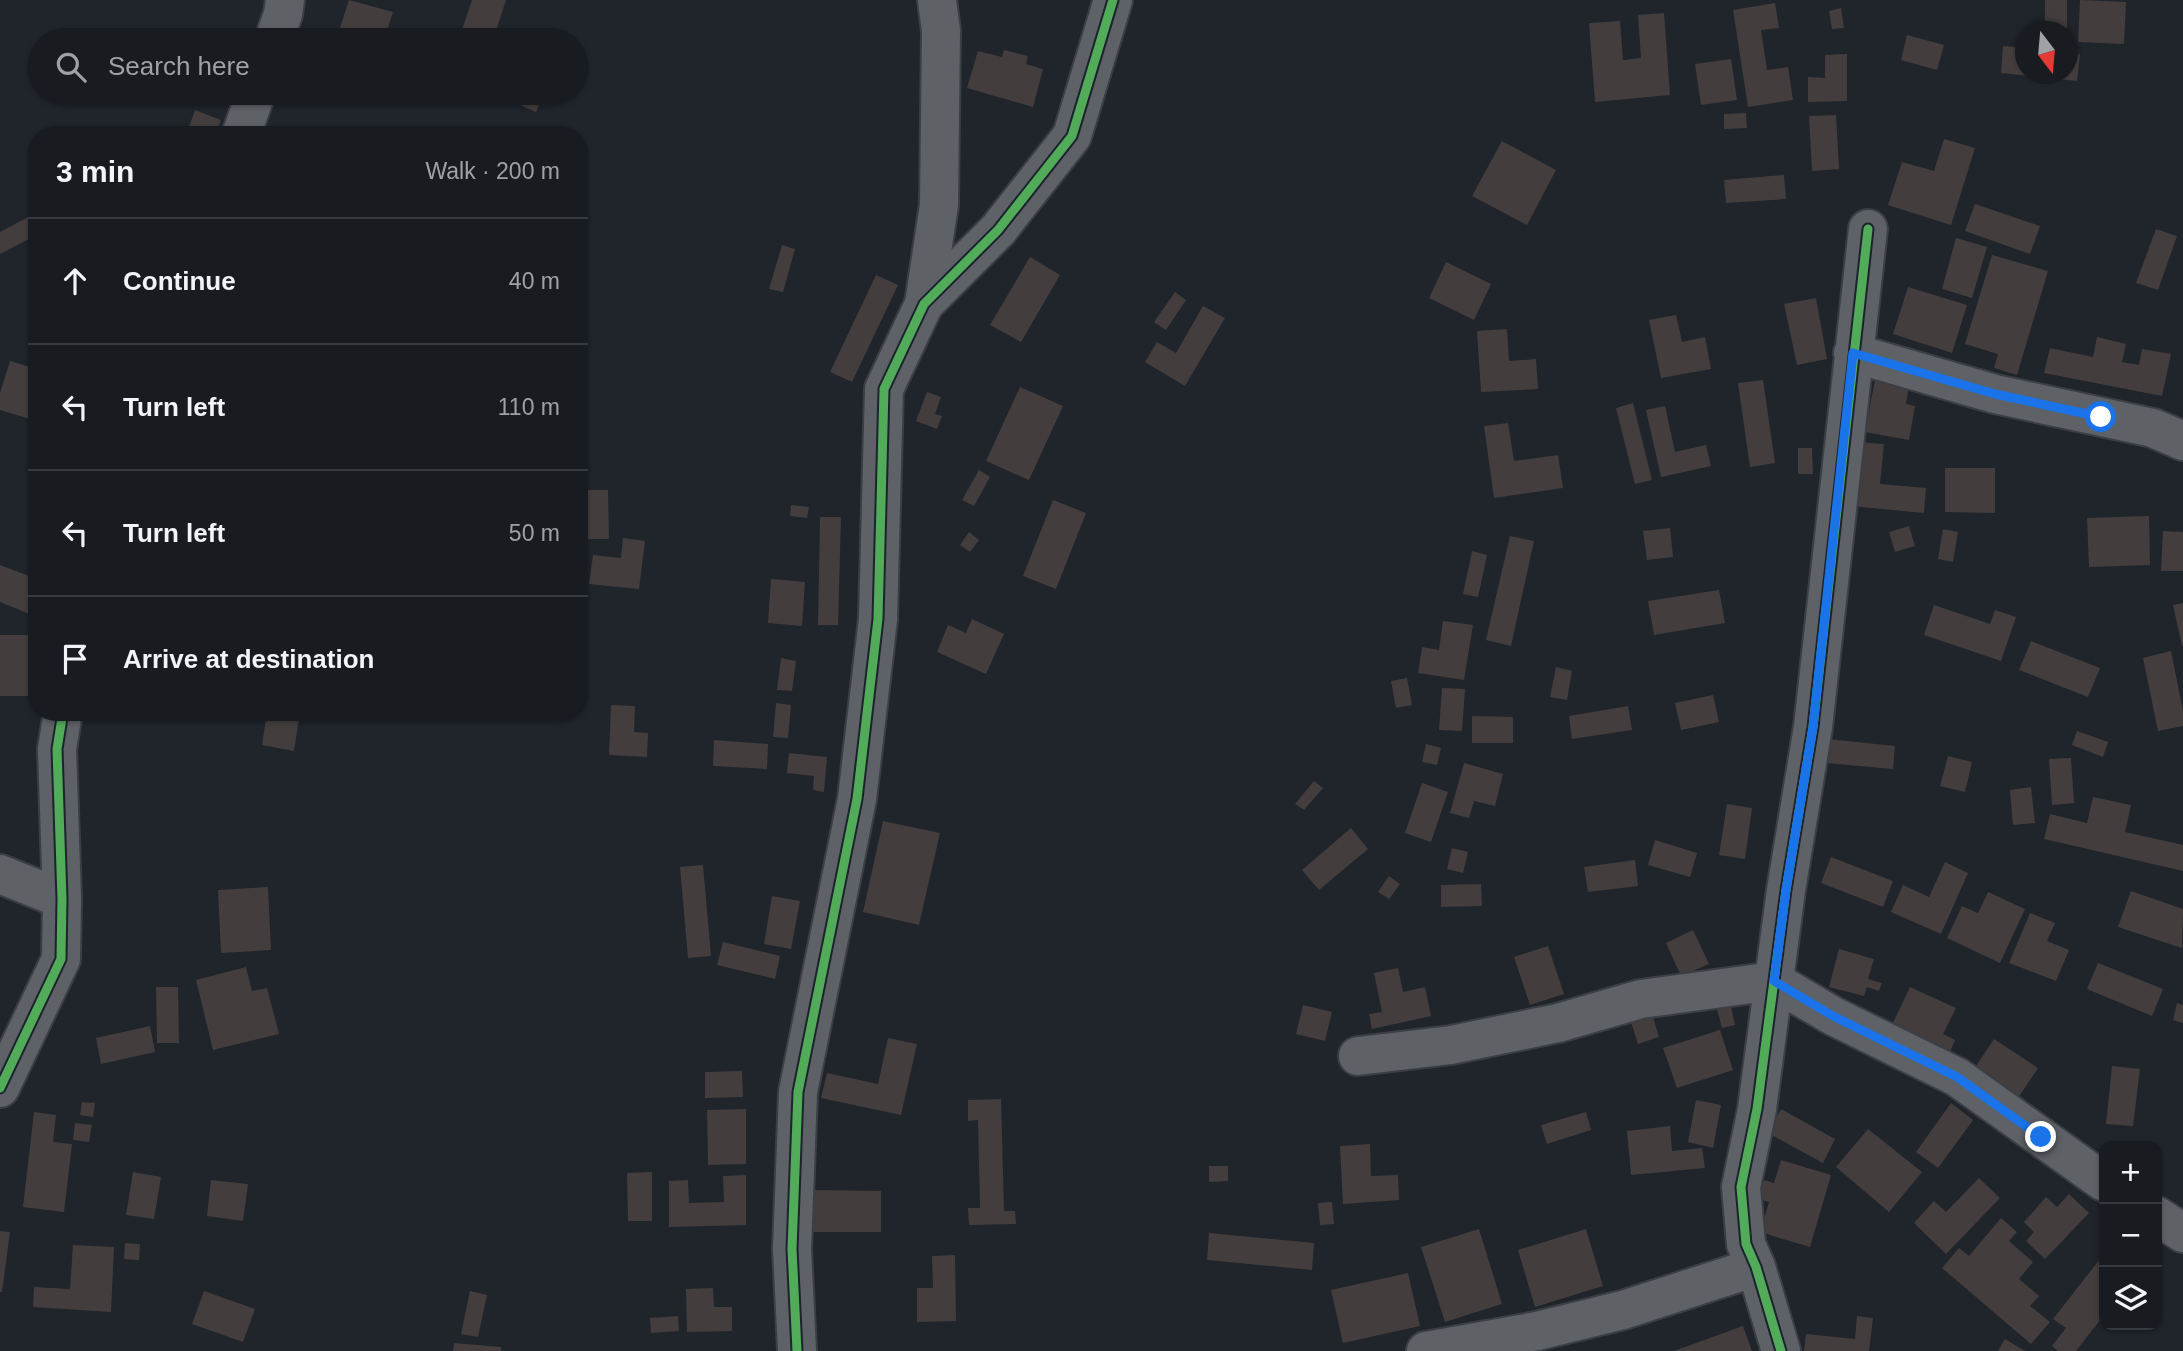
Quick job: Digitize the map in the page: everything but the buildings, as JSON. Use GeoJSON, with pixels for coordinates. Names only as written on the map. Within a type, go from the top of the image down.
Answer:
{"type":"FeatureCollection","features":[{"type":"Feature","properties":{"kind":"street"},"geometry":{"type":"LineString","coordinates":[[278,28],[285,0]]}},
{"type":"Feature","properties":{"kind":"street"},"geometry":{"type":"LineString","coordinates":[[797,1351],[792,1249],[798,1092],[857,799],[878,619],[884,389],[925,304],[939,205],[940,31],[937,0]]}},
{"type":"Feature","properties":{"kind":"street"},"geometry":{"type":"LineString","coordinates":[[925,304],[998,230],[1072,136],[1113,0]]}},
{"type":"Feature","properties":{"kind":"street"},"geometry":{"type":"LineString","coordinates":[[244,126],[252,105]]}},
{"type":"Feature","properties":{"kind":"street"},"geometry":{"type":"LineString","coordinates":[[1781,1351],[1756,1267],[1746,1244],[1741,1187],[1757,1109],[1786,890],[1813,727],[1868,229]]}},
{"type":"Feature","properties":{"kind":"street"},"geometry":{"type":"LineString","coordinates":[[1853,353],[1995,394],[2153,428],[2183,441]]}},
{"type":"Feature","properties":{"kind":"street"},"geometry":{"type":"LineString","coordinates":[[0,1088],[61,958],[62,899],[57,749],[62,721]]}},
{"type":"Feature","properties":{"kind":"street"},"geometry":{"type":"LineString","coordinates":[[0,874],[62,899]]}},
{"type":"Feature","properties":{"kind":"street"},"geometry":{"type":"LineString","coordinates":[[1358,1056],[1451,1045],[1558,1023],[1641,999],[1774,981],[1833,1016],[1957,1077],[2099,1178]]}},
{"type":"Feature","properties":{"kind":"street"},"geometry":{"type":"LineString","coordinates":[[2162,1219],[2183,1233]]}},
{"type":"Feature","properties":{"kind":"street"},"geometry":{"type":"LineString","coordinates":[[1426,1351],[1537,1331],[1610,1313],[1756,1267]]}},
{"type":"Feature","properties":{"kind":"cycle path"},"geometry":{"type":"LineString","coordinates":[[797,1351],[792,1249],[798,1092],[857,799],[878,619],[884,389],[924,304],[998,230],[1072,136],[1113,0]]}},
{"type":"Feature","properties":{"kind":"cycle path"},"geometry":{"type":"LineString","coordinates":[[1781,1351],[1756,1267],[1746,1244],[1741,1187],[1757,1109],[1786,890],[1813,727],[1868,229]]}},
{"type":"Feature","properties":{"kind":"cycle path"},"geometry":{"type":"LineString","coordinates":[[0,1088],[61,959],[62,899],[57,749],[62,721]]}},
{"type":"Feature","properties":{"kind":"route"},"geometry":{"type":"LineString","coordinates":[[2041,1137],[1957,1077],[1833,1016],[1774,981],[1813,727],[1853,353],[1995,394],[2101,417]]}}]}
